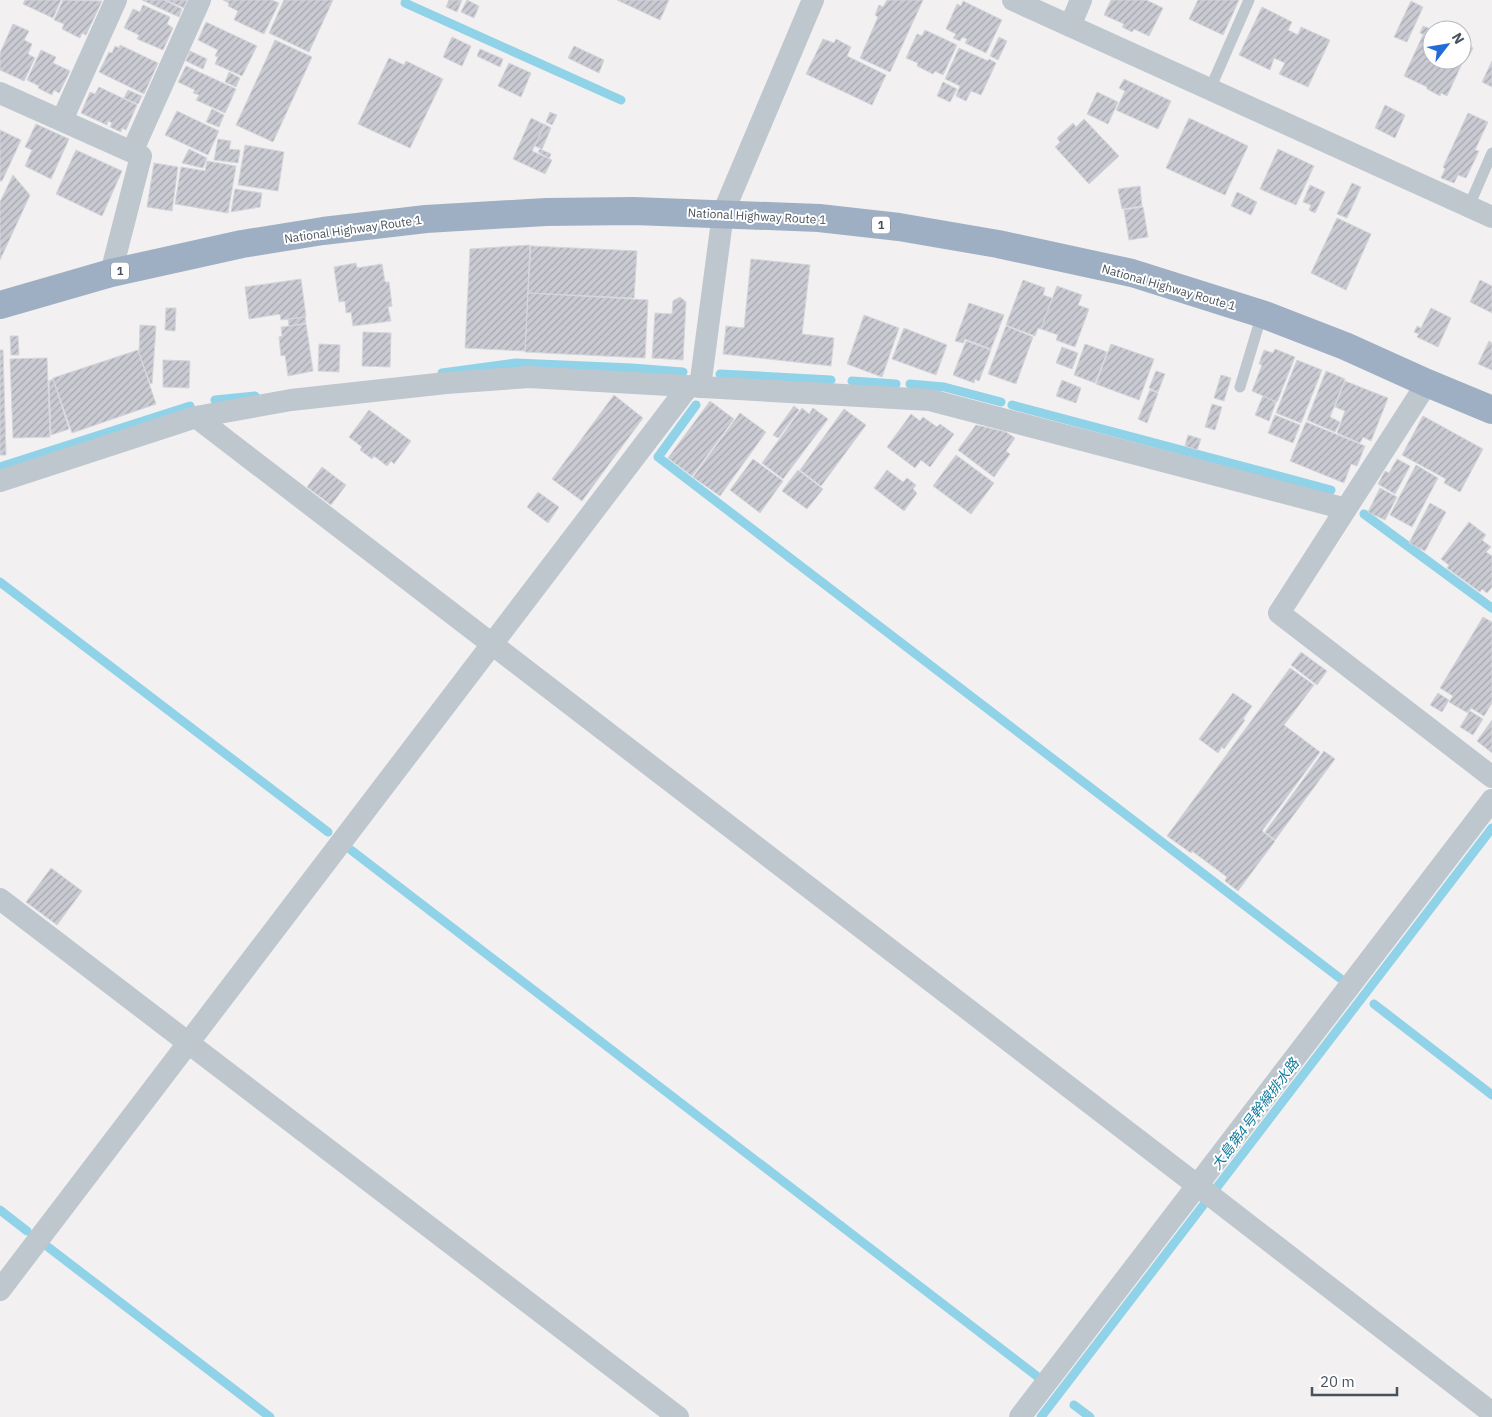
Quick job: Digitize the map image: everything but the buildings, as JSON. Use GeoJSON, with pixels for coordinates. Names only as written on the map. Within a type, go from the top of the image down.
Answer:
{"type":"FeatureCollection","features":[{"type":"Feature","properties":{"kind":"highway","name":"National Highway Route 1"},"geometry":{"type":"LineString","coordinates":[[0,305],[111,273],[242,244],[426,219],[546,212],[634,211],[819,218],[899,227],[998,244],[1132,273],[1262,314],[1345,346],[1492,410]]}},
{"type":"Feature","properties":{"kind":"street"},"geometry":{"type":"LineString","coordinates":[[62,120],[116,0]]}},
{"type":"Feature","properties":{"kind":"street"},"geometry":{"type":"LineString","coordinates":[[132,152],[200,0]]}},
{"type":"Feature","properties":{"kind":"street"},"geometry":{"type":"LineString","coordinates":[[0,1290],[492,645],[694,387],[723,213],[813,0]]}},
{"type":"Feature","properties":{"kind":"street"},"geometry":{"type":"LineString","coordinates":[[1013,0],[1492,217]]}},
{"type":"Feature","properties":{"kind":"street"},"geometry":{"type":"LineString","coordinates":[[1070,26],[1081,0]]}},
{"type":"Feature","properties":{"kind":"street"},"geometry":{"type":"LineString","coordinates":[[0,93],[142,156],[111,273]]}},
{"type":"Feature","properties":{"kind":"street"},"geometry":{"type":"LineString","coordinates":[[0,481],[196,417],[291,400],[529,376],[930,400],[1020,422],[1346,510]]}},
{"type":"Feature","properties":{"kind":"street"},"geometry":{"type":"LineString","coordinates":[[1427,383],[1279,613],[1492,777]]}},
{"type":"Feature","properties":{"kind":"street"},"geometry":{"type":"LineString","coordinates":[[196,417],[1492,1413]]}},
{"type":"Feature","properties":{"kind":"street"},"geometry":{"type":"LineString","coordinates":[[1020,1417],[1200,1187],[1492,800]]}},
{"type":"Feature","properties":{"kind":"street"},"geometry":{"type":"LineString","coordinates":[[0,899],[678,1417]]}},
{"type":"Feature","properties":{"kind":"lane"},"geometry":{"type":"LineString","coordinates":[[1210,89],[1249,0]]}},
{"type":"Feature","properties":{"kind":"lane"},"geometry":{"type":"LineString","coordinates":[[1468,206],[1492,153]]}},
{"type":"Feature","properties":{"kind":"lane"},"geometry":{"type":"LineString","coordinates":[[1240,387],[1262,314]]}},
{"type":"Feature","properties":{"kind":"waterway"},"geometry":{"type":"LineString","coordinates":[[405,3],[621,100]]}},
{"type":"Feature","properties":{"kind":"waterway"},"geometry":{"type":"LineString","coordinates":[[442,373],[516,363],[683,372]]}},
{"type":"Feature","properties":{"kind":"waterway"},"geometry":{"type":"LineString","coordinates":[[720,374],[831,380]]}},
{"type":"Feature","properties":{"kind":"waterway"},"geometry":{"type":"LineString","coordinates":[[852,381],[896,384]]}},
{"type":"Feature","properties":{"kind":"waterway"},"geometry":{"type":"LineString","coordinates":[[910,384],[944,387],[1001,402]]}},
{"type":"Feature","properties":{"kind":"waterway"},"geometry":{"type":"LineString","coordinates":[[215,400],[255,396]]}},
{"type":"Feature","properties":{"kind":"waterway"},"geometry":{"type":"LineString","coordinates":[[696,405],[658,457],[1341,979]]}},
{"type":"Feature","properties":{"kind":"waterway"},"geometry":{"type":"LineString","coordinates":[[1012,405],[1331,490]]}},
{"type":"Feature","properties":{"kind":"waterway"},"geometry":{"type":"LineString","coordinates":[[0,467],[190,406]]}},
{"type":"Feature","properties":{"kind":"waterway"},"geometry":{"type":"LineString","coordinates":[[1364,514],[1492,608]]}},
{"type":"Feature","properties":{"kind":"waterway"},"geometry":{"type":"LineString","coordinates":[[0,582],[328,832]]}},
{"type":"Feature","properties":{"kind":"waterway","name":"大島第4号幹線排水路"},"geometry":{"type":"LineString","coordinates":[[1041,1417],[1492,828]]}},
{"type":"Feature","properties":{"kind":"waterway"},"geometry":{"type":"LineString","coordinates":[[351,850],[1038,1377]]}},
{"type":"Feature","properties":{"kind":"waterway"},"geometry":{"type":"LineString","coordinates":[[1374,1004],[1492,1095]]}},
{"type":"Feature","properties":{"kind":"waterway"},"geometry":{"type":"LineString","coordinates":[[0,1210],[27,1231]]}},
{"type":"Feature","properties":{"kind":"waterway"},"geometry":{"type":"LineString","coordinates":[[48,1247],[270,1417]]}},
{"type":"Feature","properties":{"kind":"waterway"},"geometry":{"type":"LineString","coordinates":[[1074,1405],[1090,1417]]}}]}
